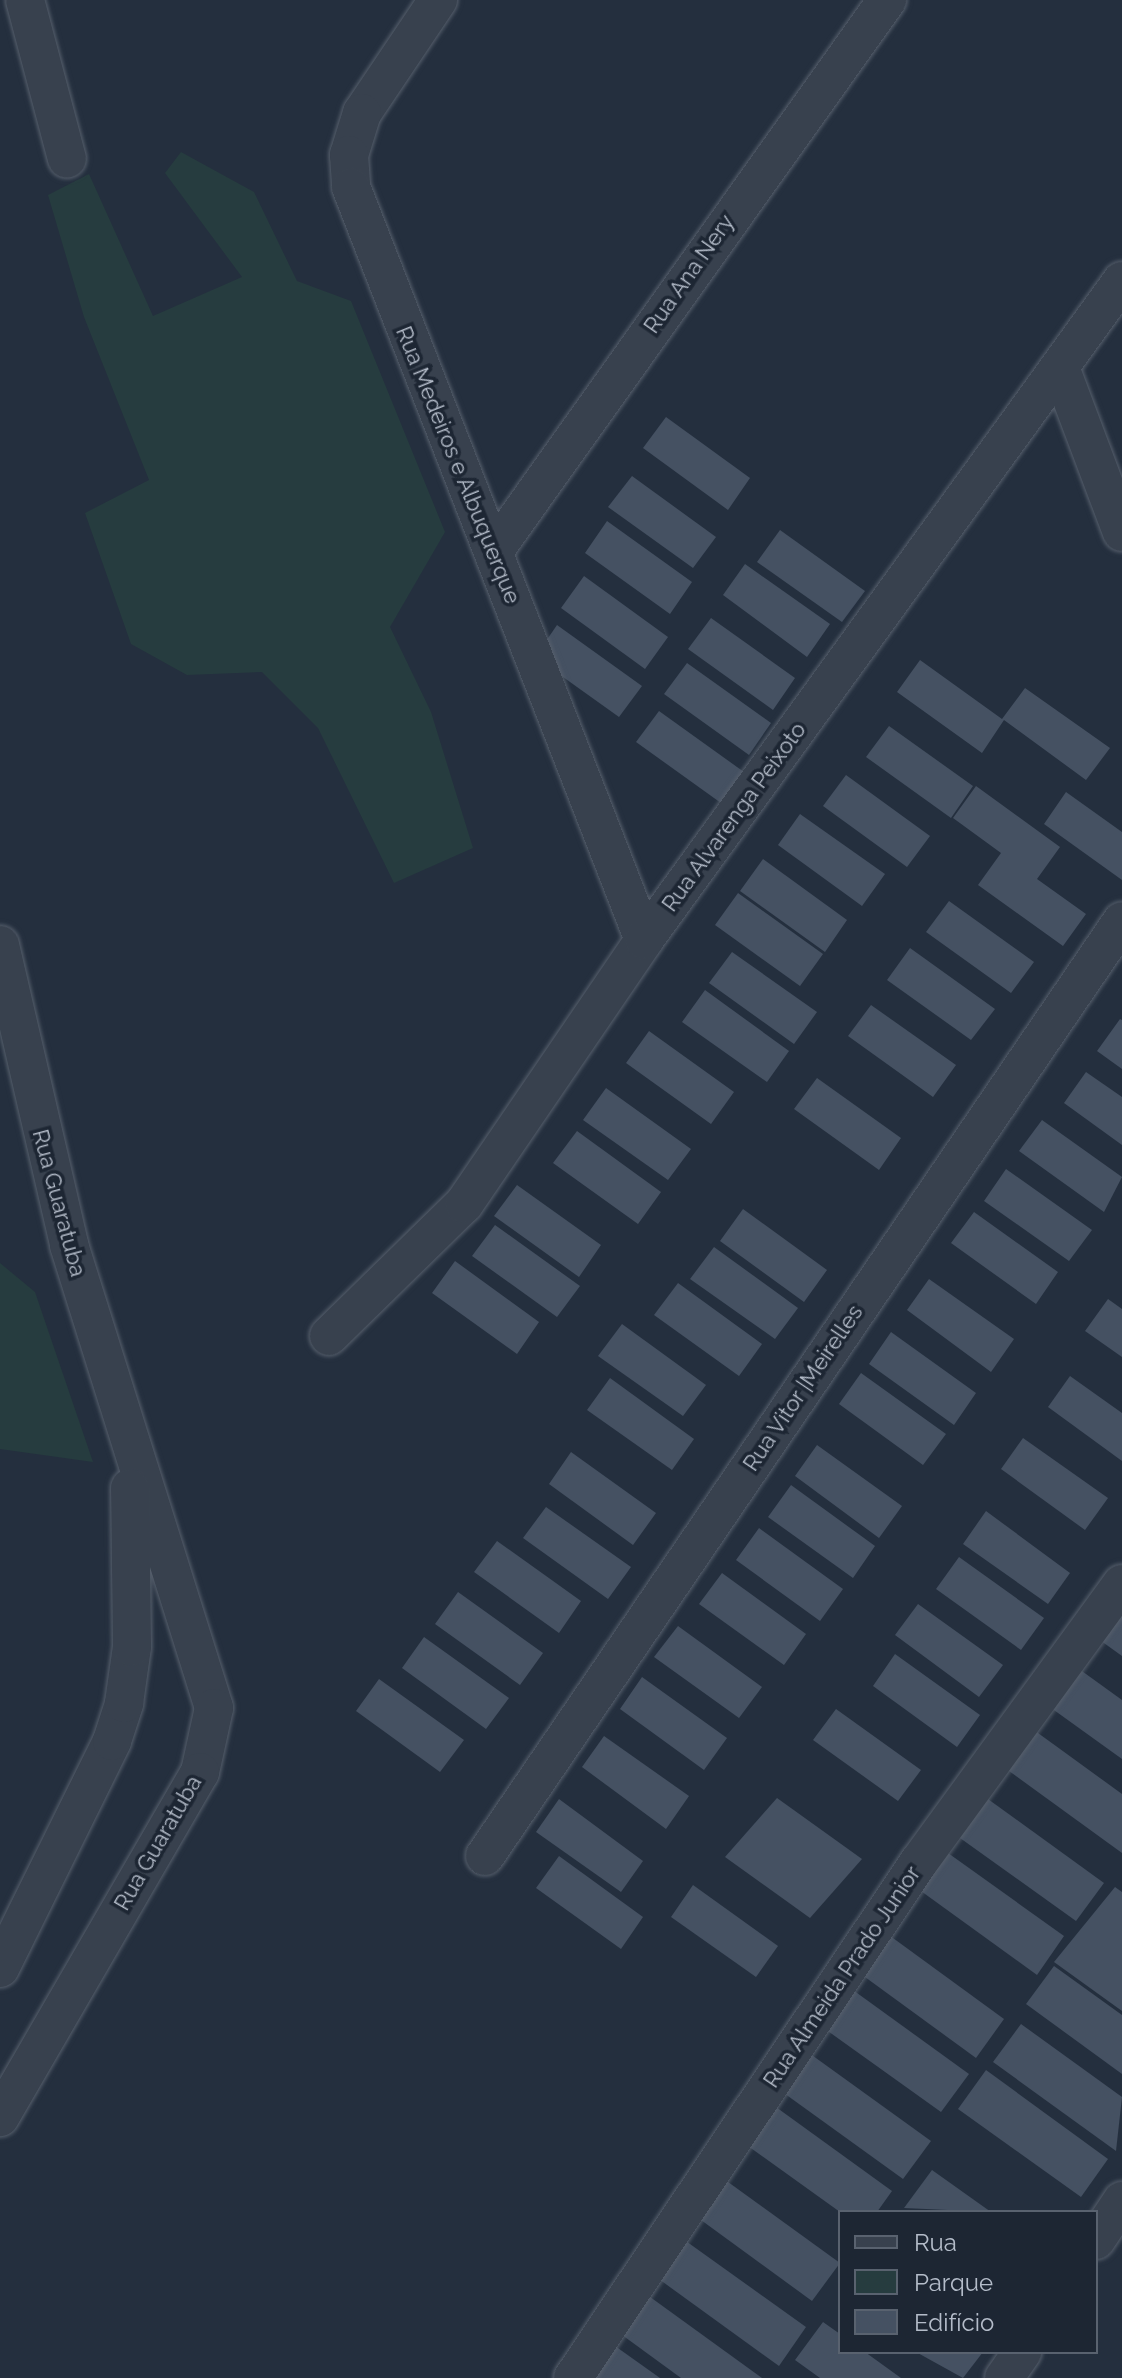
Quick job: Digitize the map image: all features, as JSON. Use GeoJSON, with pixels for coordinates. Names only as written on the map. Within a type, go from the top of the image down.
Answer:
{"type":"FeatureCollection","features":[{"type":"Feature","properties":{"kind":"street"},"geometry":{"type":"LineString","coordinates":[[25,0],[67,159]]}},
{"type":"Feature","properties":{"kind":"street","name":"Rua Medeiros e Albuquerque"},"geometry":{"type":"LineString","coordinates":[[438,0],[362,113],[349,155],[351,187],[644,940]]}},
{"type":"Feature","properties":{"kind":"street","name":"Rua Ana Nery"},"geometry":{"type":"LineString","coordinates":[[494,551],[887,0]]}},
{"type":"Feature","properties":{"kind":"street","name":"Rua Alvarenga Peixoto"},"geometry":{"type":"LineString","coordinates":[[329,1336],[464,1204],[644,940],[1061,370],[1122,281]]}},
{"type":"Feature","properties":{"kind":"street"},"geometry":{"type":"LineString","coordinates":[[1061,370],[1122,532]]}},
{"type":"Feature","properties":{"kind":"street","name":"Rua Vitor |Meirelles"},"geometry":{"type":"LineString","coordinates":[[485,1856],[1122,921]]}},
{"type":"Feature","properties":{"kind":"street","name":"Rua Guaratuba"},"geometry":{"type":"LineString","coordinates":[[0,945],[30,1091],[130,1458],[211,1683],[210,1741],[200,1772],[0,2117]]}},
{"type":"Feature","properties":{"kind":"street","name":"Rua Guaratuba"},"geometry":{"type":"LineString","coordinates":[[0,1968],[101,1766],[124,1703],[132,1647],[130,1458]]}},
{"type":"Feature","properties":{"kind":"street","name":"Rua Almeida Prado Junior"},"geometry":{"type":"LineString","coordinates":[[573,2378],[919,1862],[1122,1584]]}},
{"type":"Feature","properties":{"kind":"street"},"geometry":{"type":"LineString","coordinates":[[1098,2237],[1122,2201]]}},
{"type":"Feature","properties":{"kind":"street"},"geometry":{"type":"LineString","coordinates":[[1004,2378],[1021,2354]]}},
{"type":"Feature","properties":{"kind":"green space"},"geometry":{"type":"Polygon","coordinates":[[[181,152],[254,192],[297,281],[351,301],[445,532],[390,627],[431,712],[473,848],[394,883],[318,728],[262,672],[187,675],[131,644],[85,513],[149,480],[84,317],[48,195],[89,174],[153,316],[242,277],[165,173],[181,152]]]}},
{"type":"Feature","properties":{"kind":"green space"},"geometry":{"type":"Polygon","coordinates":[[[0,1263],[35,1292],[93,1462],[0,1449],[0,1263]]]}},
{"type":"Feature","properties":{"kind":"building"},"geometry":{"type":"Polygon","coordinates":[[[666,417],[750,478],[728,510],[643,448],[666,417]]]}},
{"type":"Feature","properties":{"kind":"building"},"geometry":{"type":"Polygon","coordinates":[[[632,476],[716,537],[693,568],[608,507],[632,476]]]}},
{"type":"Feature","properties":{"kind":"building"},"geometry":{"type":"Polygon","coordinates":[[[607,521],[692,582],[670,614],[585,553],[607,521]]]}},
{"type":"Feature","properties":{"kind":"building"},"geometry":{"type":"Polygon","coordinates":[[[780,530],[865,591],[842,622],[757,562],[780,530]]]}},
{"type":"Feature","properties":{"kind":"building"},"geometry":{"type":"Polygon","coordinates":[[[745,564],[830,624],[807,657],[723,595],[745,564]]]}},
{"type":"Feature","properties":{"kind":"building"},"geometry":{"type":"Polygon","coordinates":[[[584,576],[668,637],[645,669],[561,608],[584,576]]]}},
{"type":"Feature","properties":{"kind":"building"},"geometry":{"type":"Polygon","coordinates":[[[711,618],[795,678],[773,710],[688,649],[711,618]]]}},
{"type":"Feature","properties":{"kind":"building"},"geometry":{"type":"Polygon","coordinates":[[[557,625],[642,686],[619,717],[535,657],[557,625]]]}},
{"type":"Feature","properties":{"kind":"building"},"geometry":{"type":"Polygon","coordinates":[[[920,660],[1002,719],[1025,688],[1110,748],[1086,780],[1004,720],[982,753],[897,692],[920,660]]]}},
{"type":"Feature","properties":{"kind":"building"},"geometry":{"type":"Polygon","coordinates":[[[687,663],[771,723],[749,755],[664,694],[687,663]]]}},
{"type":"Feature","properties":{"kind":"building"},"geometry":{"type":"Polygon","coordinates":[[[659,711],[744,772],[721,803],[636,742],[659,711]]]}},
{"type":"Feature","properties":{"kind":"building"},"geometry":{"type":"Polygon","coordinates":[[[889,726],[973,786],[951,818],[866,757],[889,726]]]}},
{"type":"Feature","properties":{"kind":"building"},"geometry":{"type":"Polygon","coordinates":[[[846,775],[930,836],[907,867],[823,806],[846,775]]]}},
{"type":"Feature","properties":{"kind":"building"},"geometry":{"type":"Polygon","coordinates":[[[976,786],[1060,847],[1037,879],[1086,914],[1063,946],[978,885],[1001,853],[953,818],[976,786]]]}},
{"type":"Feature","properties":{"kind":"building"},"geometry":{"type":"Polygon","coordinates":[[[1066,792],[1122,832],[1122,880],[1044,824],[1066,792]]]}},
{"type":"Feature","properties":{"kind":"building"},"geometry":{"type":"Polygon","coordinates":[[[800,814],[885,874],[862,906],[778,845],[800,814]]]}},
{"type":"Feature","properties":{"kind":"building"},"geometry":{"type":"Polygon","coordinates":[[[763,859],[847,920],[825,952],[740,891],[763,859]]]}},
{"type":"Feature","properties":{"kind":"building"},"geometry":{"type":"Polygon","coordinates":[[[738,893],[823,954],[800,986],[715,925],[738,893]]]}},
{"type":"Feature","properties":{"kind":"building"},"geometry":{"type":"Polygon","coordinates":[[[949,901],[1034,962],[1011,993],[926,932],[949,901]]]}},
{"type":"Feature","properties":{"kind":"building"},"geometry":{"type":"Polygon","coordinates":[[[910,948],[995,1009],[971,1040],[887,980],[910,948]]]}},
{"type":"Feature","properties":{"kind":"building"},"geometry":{"type":"Polygon","coordinates":[[[732,952],[817,1012],[794,1044],[709,983],[732,952]]]}},
{"type":"Feature","properties":{"kind":"building"},"geometry":{"type":"Polygon","coordinates":[[[705,990],[789,1051],[767,1082],[682,1022],[705,990]]]}},
{"type":"Feature","properties":{"kind":"building"},"geometry":{"type":"Polygon","coordinates":[[[871,1005],[956,1065],[933,1097],[848,1036],[871,1005]]]}},
{"type":"Feature","properties":{"kind":"building"},"geometry":{"type":"Polygon","coordinates":[[[1122,1020],[1122,1069],[1097,1051],[1122,1020]]]}},
{"type":"Feature","properties":{"kind":"building"},"geometry":{"type":"Polygon","coordinates":[[[649,1031],[734,1092],[711,1124],[626,1063],[649,1031]]]}},
{"type":"Feature","properties":{"kind":"building"},"geometry":{"type":"Polygon","coordinates":[[[1086,1072],[1122,1097],[1122,1145],[1064,1103],[1086,1072]]]}},
{"type":"Feature","properties":{"kind":"building"},"geometry":{"type":"Polygon","coordinates":[[[817,1078],[901,1138],[879,1170],[794,1109],[817,1078]]]}},
{"type":"Feature","properties":{"kind":"building"},"geometry":{"type":"Polygon","coordinates":[[[606,1088],[691,1149],[668,1180],[583,1120],[606,1088]]]}},
{"type":"Feature","properties":{"kind":"building"},"geometry":{"type":"Polygon","coordinates":[[[1042,1120],[1122,1177],[1104,1212],[1019,1151],[1042,1120]]]}},
{"type":"Feature","properties":{"kind":"building"},"geometry":{"type":"Polygon","coordinates":[[[577,1131],[661,1192],[638,1224],[553,1163],[577,1131]]]}},
{"type":"Feature","properties":{"kind":"building"},"geometry":{"type":"Polygon","coordinates":[[[1006,1169],[1092,1230],[1069,1261],[984,1201],[1006,1169]]]}},
{"type":"Feature","properties":{"kind":"building"},"geometry":{"type":"Polygon","coordinates":[[[517,1185],[601,1245],[579,1277],[494,1216],[517,1185]]]}},
{"type":"Feature","properties":{"kind":"building"},"geometry":{"type":"Polygon","coordinates":[[[743,1209],[827,1270],[804,1302],[720,1241],[743,1209]]]}},
{"type":"Feature","properties":{"kind":"building"},"geometry":{"type":"Polygon","coordinates":[[[974,1212],[1058,1272],[1036,1304],[951,1243],[974,1212]]]}},
{"type":"Feature","properties":{"kind":"building"},"geometry":{"type":"Polygon","coordinates":[[[495,1225],[580,1286],[557,1317],[472,1256],[495,1225]]]}},
{"type":"Feature","properties":{"kind":"building"},"geometry":{"type":"Polygon","coordinates":[[[714,1247],[798,1308],[775,1339],[690,1279],[714,1247]]]}},
{"type":"Feature","properties":{"kind":"building"},"geometry":{"type":"Polygon","coordinates":[[[455,1261],[539,1322],[517,1354],[432,1293],[455,1261]]]}},
{"type":"Feature","properties":{"kind":"building"},"geometry":{"type":"Polygon","coordinates":[[[929,1279],[1014,1339],[991,1372],[907,1310],[929,1279]]]}},
{"type":"Feature","properties":{"kind":"building"},"geometry":{"type":"Polygon","coordinates":[[[678,1283],[762,1344],[739,1376],[654,1315],[678,1283]]]}},
{"type":"Feature","properties":{"kind":"building"},"geometry":{"type":"Polygon","coordinates":[[[1108,1299],[1122,1309],[1122,1357],[1085,1331],[1108,1299]]]}},
{"type":"Feature","properties":{"kind":"building"},"geometry":{"type":"Polygon","coordinates":[[[622,1324],[706,1385],[683,1416],[598,1356],[622,1324]]]}},
{"type":"Feature","properties":{"kind":"building"},"geometry":{"type":"Polygon","coordinates":[[[891,1332],[976,1393],[954,1425],[869,1364],[891,1332]]]}},
{"type":"Feature","properties":{"kind":"building"},"geometry":{"type":"Polygon","coordinates":[[[861,1373],[946,1434],[923,1465],[839,1404],[861,1373]]]}},
{"type":"Feature","properties":{"kind":"building"},"geometry":{"type":"Polygon","coordinates":[[[1070,1376],[1122,1413],[1122,1461],[1048,1407],[1070,1376]]]}},
{"type":"Feature","properties":{"kind":"building"},"geometry":{"type":"Polygon","coordinates":[[[610,1378],[694,1439],[672,1470],[587,1410],[610,1378]]]}},
{"type":"Feature","properties":{"kind":"building"},"geometry":{"type":"Polygon","coordinates":[[[1023,1438],[1108,1498],[1085,1530],[1001,1469],[1023,1438]]]}},
{"type":"Feature","properties":{"kind":"building"},"geometry":{"type":"Polygon","coordinates":[[[817,1445],[902,1506],[879,1538],[795,1476],[817,1445]]]}},
{"type":"Feature","properties":{"kind":"building"},"geometry":{"type":"Polygon","coordinates":[[[571,1452],[656,1513],[633,1545],[549,1484],[571,1452]]]}},
{"type":"Feature","properties":{"kind":"building"},"geometry":{"type":"Polygon","coordinates":[[[791,1485],[875,1546],[853,1578],[768,1517],[791,1485]]]}},
{"type":"Feature","properties":{"kind":"building"},"geometry":{"type":"Polygon","coordinates":[[[546,1507],[631,1567],[608,1599],[523,1538],[546,1507]]]}},
{"type":"Feature","properties":{"kind":"building"},"geometry":{"type":"Polygon","coordinates":[[[986,1511],[1070,1573],[1048,1604],[963,1544],[986,1511]]]}},
{"type":"Feature","properties":{"kind":"building"},"geometry":{"type":"Polygon","coordinates":[[[759,1528],[843,1589],[820,1621],[736,1560],[759,1528]]]}},
{"type":"Feature","properties":{"kind":"building"},"geometry":{"type":"Polygon","coordinates":[[[497,1541],[581,1601],[559,1633],[474,1572],[497,1541]]]}},
{"type":"Feature","properties":{"kind":"building"},"geometry":{"type":"Polygon","coordinates":[[[959,1557],[1044,1618],[1021,1650],[936,1589],[959,1557]]]}},
{"type":"Feature","properties":{"kind":"building"},"geometry":{"type":"Polygon","coordinates":[[[722,1573],[806,1634],[784,1665],[699,1604],[722,1573]]]}},
{"type":"Feature","properties":{"kind":"building"},"geometry":{"type":"Polygon","coordinates":[[[458,1592],[543,1653],[520,1685],[435,1624],[458,1592]]]}},
{"type":"Feature","properties":{"kind":"building"},"geometry":{"type":"Polygon","coordinates":[[[1122,1598],[1122,1656],[1090,1633],[1122,1598]]]}},
{"type":"Feature","properties":{"kind":"building"},"geometry":{"type":"Polygon","coordinates":[[[918,1604],[1003,1665],[979,1697],[895,1635],[918,1604]]]}},
{"type":"Feature","properties":{"kind":"building"},"geometry":{"type":"Polygon","coordinates":[[[678,1626],[762,1687],[739,1718],[654,1657],[678,1626]]]}},
{"type":"Feature","properties":{"kind":"building"},"geometry":{"type":"Polygon","coordinates":[[[424,1637],[509,1698],[486,1729],[402,1668],[424,1637]]]}},
{"type":"Feature","properties":{"kind":"building"},"geometry":{"type":"Polygon","coordinates":[[[895,1654],[980,1715],[957,1747],[873,1686],[895,1654]]]}},
{"type":"Feature","properties":{"kind":"building"},"geometry":{"type":"Polygon","coordinates":[[[1068,1661],[1122,1700],[1122,1759],[1040,1700],[1068,1661]]]}},
{"type":"Feature","properties":{"kind":"building"},"geometry":{"type":"Polygon","coordinates":[[[642,1677],[727,1738],[704,1770],[620,1709],[642,1677]]]}},
{"type":"Feature","properties":{"kind":"building"},"geometry":{"type":"Polygon","coordinates":[[[379,1679],[464,1740],[440,1772],[356,1711],[379,1679]]]}},
{"type":"Feature","properties":{"kind":"building"},"geometry":{"type":"Polygon","coordinates":[[[836,1709],[921,1770],[898,1801],[813,1740],[836,1709]]]}},
{"type":"Feature","properties":{"kind":"building"},"geometry":{"type":"Polygon","coordinates":[[[1027,1725],[1122,1794],[1122,1853],[998,1763],[1027,1725]]]}},
{"type":"Feature","properties":{"kind":"building"},"geometry":{"type":"Polygon","coordinates":[[[604,1736],[689,1796],[666,1829],[582,1767],[604,1736]]]}},
{"type":"Feature","properties":{"kind":"building"},"geometry":{"type":"Polygon","coordinates":[[[981,1794],[1104,1883],[1076,1921],[953,1833],[981,1794]]]}},
{"type":"Feature","properties":{"kind":"building"},"geometry":{"type":"Polygon","coordinates":[[[777,1798],[862,1859],[810,1918],[725,1857],[777,1798]]]}},
{"type":"Feature","properties":{"kind":"building"},"geometry":{"type":"Polygon","coordinates":[[[559,1799],[643,1861],[621,1892],[536,1832],[559,1799]]]}},
{"type":"Feature","properties":{"kind":"building"},"geometry":{"type":"Polygon","coordinates":[[[941,1848],[1064,1936],[1037,1975],[914,1886],[941,1848]]]}},
{"type":"Feature","properties":{"kind":"building"},"geometry":{"type":"Polygon","coordinates":[[[559,1856],[643,1917],[621,1949],[536,1888],[559,1856]]]}},
{"type":"Feature","properties":{"kind":"building"},"geometry":{"type":"Polygon","coordinates":[[[693,1885],[778,1946],[756,1977],[671,1917],[693,1885]]]}},
{"type":"Feature","properties":{"kind":"building"},"geometry":{"type":"Polygon","coordinates":[[[1115,1887],[1122,1892],[1122,2011],[1054,1962],[1115,1887]]]}},
{"type":"Feature","properties":{"kind":"building"},"geometry":{"type":"Polygon","coordinates":[[[882,1930],[1004,2019],[976,2058],[854,1969],[882,1930]]]}},
{"type":"Feature","properties":{"kind":"building"},"geometry":{"type":"Polygon","coordinates":[[[1054,1966],[1122,2015],[1122,2074],[1026,2004],[1054,1966]]]}},
{"type":"Feature","properties":{"kind":"building"},"geometry":{"type":"Polygon","coordinates":[[[846,1985],[969,2074],[941,2112],[818,2024],[846,1985]]]}},
{"type":"Feature","properties":{"kind":"building"},"geometry":{"type":"Polygon","coordinates":[[[1021,2024],[1122,2097],[1116,2151],[993,2062],[1021,2024]]]}},
{"type":"Feature","properties":{"kind":"building"},"geometry":{"type":"Polygon","coordinates":[[[809,2053],[931,2141],[903,2179],[781,2091],[809,2053]]]}},
{"type":"Feature","properties":{"kind":"building"},"geometry":{"type":"Polygon","coordinates":[[[986,2070],[1108,2159],[1081,2197],[958,2109],[986,2070]]]}},
{"type":"Feature","properties":{"kind":"building"},"geometry":{"type":"Polygon","coordinates":[[[769,2102],[892,2191],[878,2210],[838,2211],[741,2141],[769,2102]]]}},
{"type":"Feature","properties":{"kind":"building"},"geometry":{"type":"Polygon","coordinates":[[[932,2170],[988,2210],[948,2210],[904,2208],[932,2170]]]}},
{"type":"Feature","properties":{"kind":"building"},"geometry":{"type":"Polygon","coordinates":[[[717,2174],[838,2262],[838,2266],[812,2301],[690,2212],[717,2174]]]}},
{"type":"Feature","properties":{"kind":"building"},"geometry":{"type":"Polygon","coordinates":[[[683,2239],[806,2327],[779,2366],[656,2277],[683,2239]]]}},
{"type":"Feature","properties":{"kind":"building"},"geometry":{"type":"Polygon","coordinates":[[[646,2294],[762,2378],[681,2378],[618,2332],[646,2294]]]}},
{"type":"Feature","properties":{"kind":"building"},"geometry":{"type":"Polygon","coordinates":[[[823,2322],[838,2333],[838,2354],[868,2354],[901,2378],[820,2378],[795,2360],[823,2322]]]}},
{"type":"Feature","properties":{"kind":"building"},"geometry":{"type":"Polygon","coordinates":[[[608,2341],[660,2378],[581,2378],[608,2341]]]}},
{"type":"Feature","properties":{"kind":"building"},"geometry":{"type":"Polygon","coordinates":[[[920,2354],[981,2354],[963,2378],[920,2354]]]}}]}
